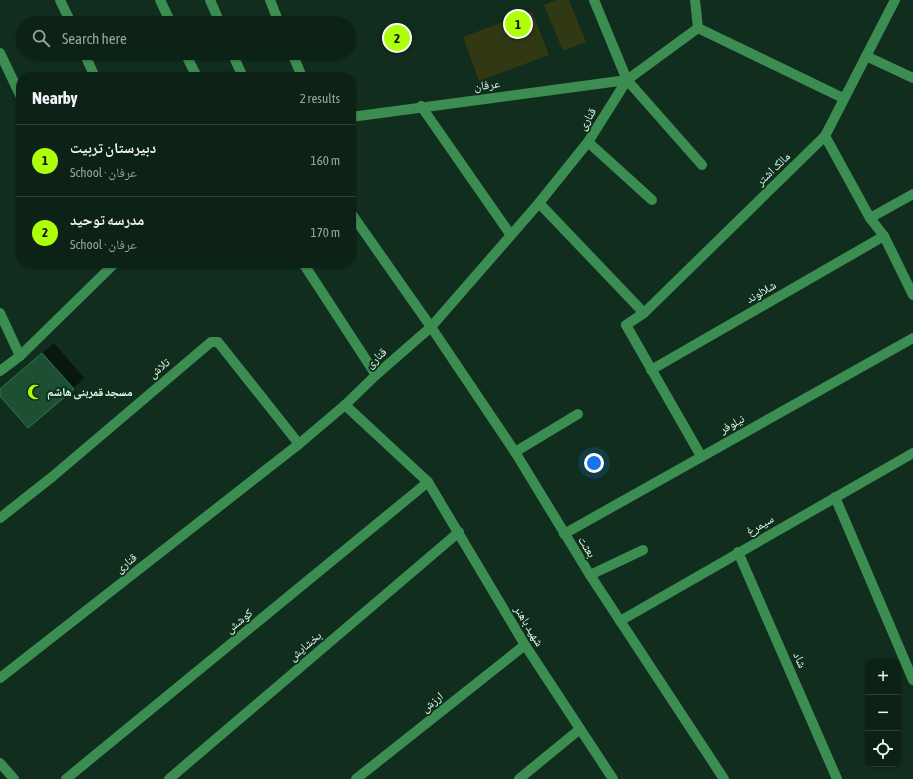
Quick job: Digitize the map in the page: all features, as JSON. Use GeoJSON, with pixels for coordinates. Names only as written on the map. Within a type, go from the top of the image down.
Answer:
{"type":"FeatureCollection","features":[{"type":"Feature","properties":{"kind":"street"},"geometry":{"type":"LineString","coordinates":[[60,0],[68,16]]}},
{"type":"Feature","properties":{"kind":"street"},"geometry":{"type":"LineString","coordinates":[[160,0],[168,16]]}},
{"type":"Feature","properties":{"kind":"street"},"geometry":{"type":"LineString","coordinates":[[210,0],[217,16]]}},
{"type":"Feature","properties":{"kind":"street"},"geometry":{"type":"LineString","coordinates":[[270,0],[276,16]]}},
{"type":"Feature","properties":{"kind":"street"},"geometry":{"type":"LineString","coordinates":[[594,0],[627,80],[702,165]]}},
{"type":"Feature","properties":{"kind":"street"},"geometry":{"type":"LineString","coordinates":[[695,0],[698,28],[843,98]]}},
{"type":"Feature","properties":{"kind":"street","name":"مالک اشتر"},"geometry":{"type":"LineString","coordinates":[[651,370],[626,325],[644,313],[825,136],[843,98],[895,0]]}},
{"type":"Feature","properties":{"kind":"street","name":"قناری"},"geometry":{"type":"LineString","coordinates":[[0,678],[299,444],[345,405],[376,375],[431,327],[510,234],[539,203],[588,142],[627,80],[698,28]]}},
{"type":"Feature","properties":{"kind":"street"},"geometry":{"type":"LineString","coordinates":[[0,53],[16,87]]}},
{"type":"Feature","properties":{"kind":"street"},"geometry":{"type":"LineString","coordinates":[[866,56],[913,78]]}},
{"type":"Feature","properties":{"kind":"street"},"geometry":{"type":"LineString","coordinates":[[87,60],[93,72]]}},
{"type":"Feature","properties":{"kind":"street"},"geometry":{"type":"LineString","coordinates":[[189,60],[195,72]]}},
{"type":"Feature","properties":{"kind":"street"},"geometry":{"type":"LineString","coordinates":[[235,60],[241,72]]}},
{"type":"Feature","properties":{"kind":"street"},"geometry":{"type":"LineString","coordinates":[[295,60],[300,72]]}},
{"type":"Feature","properties":{"kind":"street","name":"عرفان"},"geometry":{"type":"LineString","coordinates":[[356,116],[422,106],[627,80]]}},
{"type":"Feature","properties":{"kind":"street"},"geometry":{"type":"LineString","coordinates":[[422,106],[510,234]]}},
{"type":"Feature","properties":{"kind":"street"},"geometry":{"type":"LineString","coordinates":[[825,136],[870,218],[884,236],[913,295]]}},
{"type":"Feature","properties":{"kind":"street"},"geometry":{"type":"LineString","coordinates":[[588,142],[652,200]]}},
{"type":"Feature","properties":{"kind":"street"},"geometry":{"type":"LineString","coordinates":[[870,218],[913,194]]}},
{"type":"Feature","properties":{"kind":"street"},"geometry":{"type":"LineString","coordinates":[[539,203],[644,313]]}},
{"type":"Feature","properties":{"kind":"street","name":"بعثت"},"geometry":{"type":"LineString","coordinates":[[356,220],[431,327],[515,452],[590,575],[724,779]]}},
{"type":"Feature","properties":{"kind":"street","name":"شلالوند"},"geometry":{"type":"LineString","coordinates":[[651,370],[884,236]]}},
{"type":"Feature","properties":{"kind":"street"},"geometry":{"type":"LineString","coordinates":[[0,371],[20,356],[102,268]]}},
{"type":"Feature","properties":{"kind":"street"},"geometry":{"type":"LineString","coordinates":[[306,268],[376,375]]}},
{"type":"Feature","properties":{"kind":"street"},"geometry":{"type":"LineString","coordinates":[[0,313],[20,356]]}},
{"type":"Feature","properties":{"kind":"street","name":"نیلوفر"},"geometry":{"type":"LineString","coordinates":[[564,534],[913,338]]}},
{"type":"Feature","properties":{"kind":"street","name":"تلاش"},"geometry":{"type":"LineString","coordinates":[[0,518],[52,477],[211,342],[218,342],[299,444]]}},
{"type":"Feature","properties":{"kind":"street"},"geometry":{"type":"LineString","coordinates":[[651,370],[701,456]]}},
{"type":"Feature","properties":{"kind":"street","name":"شهید باهنر"},"geometry":{"type":"LineString","coordinates":[[345,405],[428,482],[525,645],[613,779]]}},
{"type":"Feature","properties":{"kind":"street"},"geometry":{"type":"LineString","coordinates":[[515,452],[578,414]]}},
{"type":"Feature","properties":{"kind":"street","name":"سیمرغ"},"geometry":{"type":"LineString","coordinates":[[620,621],[913,453]]}},
{"type":"Feature","properties":{"kind":"street","name":"کوشش"},"geometry":{"type":"LineString","coordinates":[[66,779],[428,482]]}},
{"type":"Feature","properties":{"kind":"street"},"geometry":{"type":"LineString","coordinates":[[835,497],[913,680]]}},
{"type":"Feature","properties":{"kind":"street","name":"بخشایش"},"geometry":{"type":"LineString","coordinates":[[169,779],[459,532]]}},
{"type":"Feature","properties":{"kind":"street"},"geometry":{"type":"LineString","coordinates":[[590,575],[643,550]]}},
{"type":"Feature","properties":{"kind":"street","name":"شاد"},"geometry":{"type":"LineString","coordinates":[[738,552],[837,779]]}},
{"type":"Feature","properties":{"kind":"street","name":"ارزش"},"geometry":{"type":"LineString","coordinates":[[356,779],[525,645]]}},
{"type":"Feature","properties":{"kind":"street"},"geometry":{"type":"LineString","coordinates":[[519,779],[580,729]]}},
{"type":"Feature","properties":{"kind":"street"},"geometry":{"type":"LineString","coordinates":[[0,763],[14,779]]}},
{"type":"Feature","properties":{"kind":"green space"},"geometry":{"type":"Polygon","coordinates":[[[556,0],[569,0],[586,42],[563,51],[544,5],[556,0]]]}},
{"type":"Feature","properties":{"kind":"green space"},"geometry":{"type":"Polygon","coordinates":[[[532,11],[549,55],[479,81],[463,37],[532,11]]]}},
{"type":"Feature","properties":{"kind":"building","name":"مسجد قمربنی هاشم"},"geometry":{"type":"Polygon","coordinates":[[[42,353],[74,389],[28,428],[0,396],[0,389],[42,353]]]}},
{"type":"Feature","properties":{"kind":"place","name":"دبیرستان تربیت"},"geometry":{"type":"Point","coordinates":[518,24]}},
{"type":"Feature","properties":{"kind":"place","name":"مدرسه توحید"},"geometry":{"type":"Point","coordinates":[397,38]}},
{"type":"Feature","properties":{"kind":"place","name":"مسجد قمربنی هاشم"},"geometry":{"type":"Point","coordinates":[35,392]}}]}
